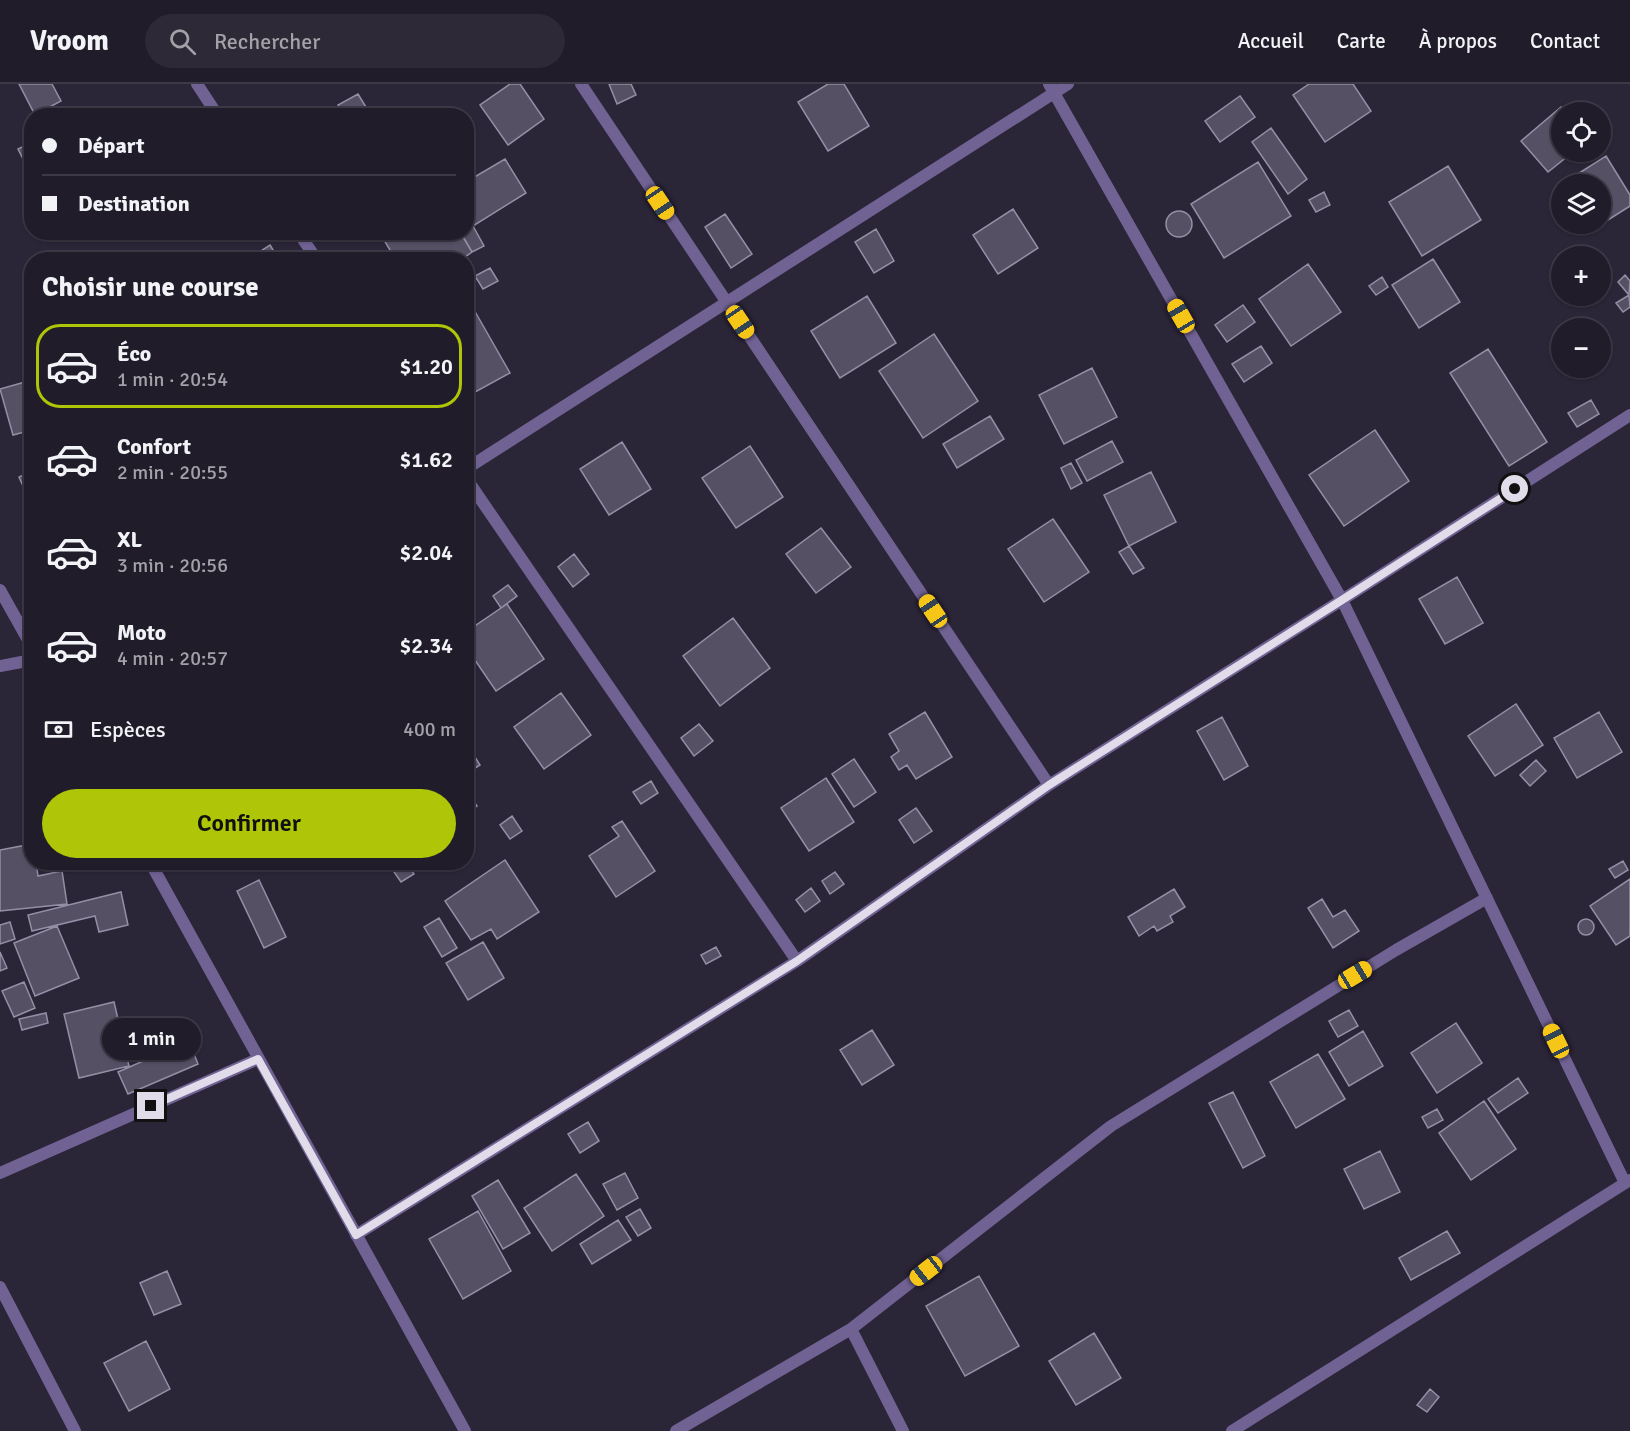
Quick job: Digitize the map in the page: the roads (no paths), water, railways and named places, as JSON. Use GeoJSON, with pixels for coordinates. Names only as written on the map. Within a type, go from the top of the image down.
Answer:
{"type":"FeatureCollection","features":[{"type":"Feature","properties":{"kind":"street"},"geometry":{"type":"LineString","coordinates":[[197,84],[213,108]]}},
{"type":"Feature","properties":{"kind":"street"},"geometry":{"type":"LineString","coordinates":[[581,84],[1049,785]]}},
{"type":"Feature","properties":{"kind":"street"},"geometry":{"type":"LineString","coordinates":[[474,464],[727,302],[1051,89],[1068,84]]}},
{"type":"Feature","properties":{"kind":"street"},"geometry":{"type":"LineString","coordinates":[[1051,89],[1342,600],[1627,1182],[1232,1431]]}},
{"type":"Feature","properties":{"kind":"street"},"geometry":{"type":"LineString","coordinates":[[356,1235],[797,961],[1049,785],[1630,415]]}},
{"type":"Feature","properties":{"kind":"street"},"geometry":{"type":"LineString","coordinates":[[474,490],[797,961]]}},
{"type":"Feature","properties":{"kind":"street"},"geometry":{"type":"LineString","coordinates":[[0,590],[24,633]]}},
{"type":"Feature","properties":{"kind":"street"},"geometry":{"type":"LineString","coordinates":[[0,666],[24,662]]}},
{"type":"Feature","properties":{"kind":"street"},"geometry":{"type":"LineString","coordinates":[[154,870],[465,1431]]}},
{"type":"Feature","properties":{"kind":"street"},"geometry":{"type":"LineString","coordinates":[[676,1431],[851,1329],[1111,1126],[1396,950],[1487,898]]}},
{"type":"Feature","properties":{"kind":"street"},"geometry":{"type":"LineString","coordinates":[[0,1173],[258,1059]]}},
{"type":"Feature","properties":{"kind":"street"},"geometry":{"type":"LineString","coordinates":[[0,1287],[75,1431]]}},
{"type":"Feature","properties":{"kind":"street"},"geometry":{"type":"LineString","coordinates":[[851,1329],[903,1431]]}}]}
